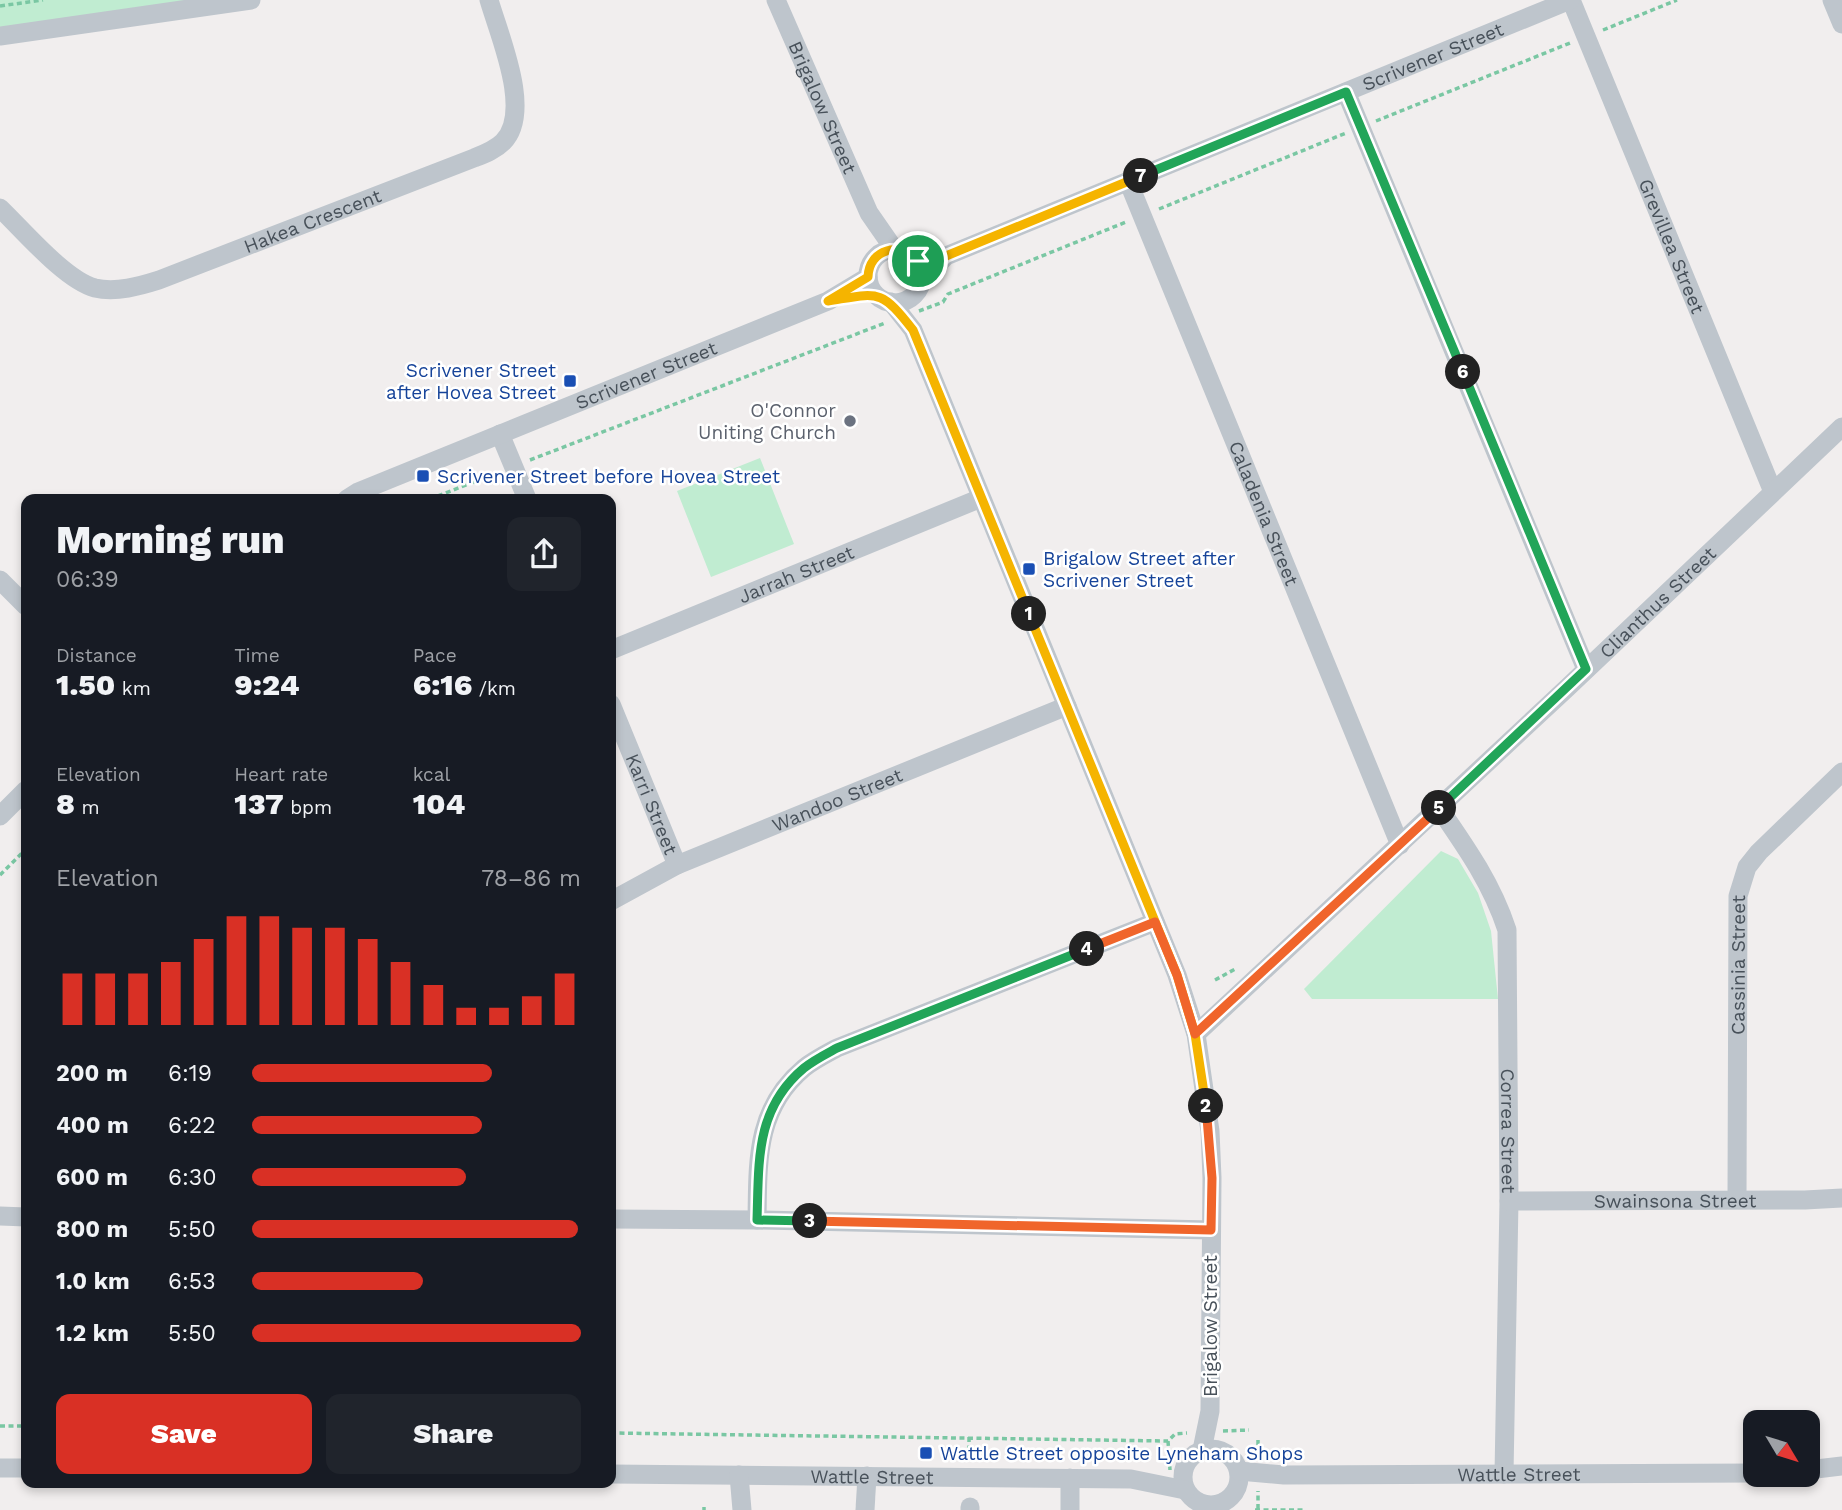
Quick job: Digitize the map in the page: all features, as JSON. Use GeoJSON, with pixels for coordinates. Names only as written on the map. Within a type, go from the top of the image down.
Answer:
{"type":"FeatureCollection","features":[{"type":"Feature","properties":{"kind":"street"},"geometry":{"type":"LineString","coordinates":[[0,36],[251,0]]}},
{"type":"Feature","properties":{"kind":"street","name":"Hakea Crescent"},"geometry":{"type":"LineString","coordinates":[[0,208],[82,283],[98,289],[119,289],[159,280],[474,158],[503,142],[511,130],[516,114],[512,80],[489,0]]}},
{"type":"Feature","properties":{"kind":"street","name":"Brigalow Street"},"geometry":{"type":"LineString","coordinates":[[776,0],[885,253]]}},
{"type":"Feature","properties":{"kind":"street","name":"Grevillea Street"},"geometry":{"type":"LineString","coordinates":[[1571,0],[1773,492]]}},
{"type":"Feature","properties":{"kind":"street","name":"Scrivener Street"},"geometry":{"type":"LineString","coordinates":[[913,256],[946,256],[1571,0]]}},
{"type":"Feature","properties":{"kind":"street"},"geometry":{"type":"LineString","coordinates":[[1832,0],[1842,24]]}},
{"type":"Feature","properties":{"kind":"street"},"geometry":{"type":"LineString","coordinates":[[1346,92],[1586,669]]}},
{"type":"Feature","properties":{"kind":"street","name":"Caladenia Street"},"geometry":{"type":"LineString","coordinates":[[1128,181],[1400,845]]}},
{"type":"Feature","properties":{"kind":"street"},"geometry":{"type":"LineString","coordinates":[[906,251],[920,266],[918,287],[908,299],[878,291],[870,266],[885,253],[906,251]]}},
{"type":"Feature","properties":{"kind":"street","name":"Scrivener Street"},"geometry":{"type":"LineString","coordinates":[[918,287],[946,256]]}},
{"type":"Feature","properties":{"kind":"street","name":"Brigalow Street"},"geometry":{"type":"LineString","coordinates":[[913,330],[918,287]]}},
{"type":"Feature","properties":{"kind":"street","name":"Brigalow Street"},"geometry":{"type":"LineString","coordinates":[[878,291],[913,330],[1177,975],[1195,1034],[1210,1130],[1210,1411],[1202,1450]]}},
{"type":"Feature","properties":{"kind":"street","name":"Scrivener Street"},"geometry":{"type":"LineString","coordinates":[[355,494],[828,301],[878,291]]}},
{"type":"Feature","properties":{"kind":"street","name":"Clianthus Street"},"geometry":{"type":"LineString","coordinates":[[1195,1034],[1400,845],[1842,427]]}},
{"type":"Feature","properties":{"kind":"street"},"geometry":{"type":"LineString","coordinates":[[500,434],[525,494]]}},
{"type":"Feature","properties":{"kind":"street","name":"Jarrah Street"},"geometry":{"type":"LineString","coordinates":[[616,648],[981,498]]}},
{"type":"Feature","properties":{"kind":"street"},"geometry":{"type":"LineString","coordinates":[[0,580],[21,601]]}},
{"type":"Feature","properties":{"kind":"street","name":"Wandoo Street"},"geometry":{"type":"LineString","coordinates":[[616,898],[677,865],[1067,706]]}},
{"type":"Feature","properties":{"kind":"street","name":"Karri Street"},"geometry":{"type":"LineString","coordinates":[[616,716],[677,865]]}},
{"type":"Feature","properties":{"kind":"street","name":"Cassinia Street"},"geometry":{"type":"LineString","coordinates":[[1737,1199],[1738,896],[1746,867],[1842,772]]}},
{"type":"Feature","properties":{"kind":"street"},"geometry":{"type":"LineString","coordinates":[[0,816],[21,795]]}},
{"type":"Feature","properties":{"kind":"street","name":"Correa Street"},"geometry":{"type":"LineString","coordinates":[[1438,808],[1487,881],[1507,930],[1509,1201],[1504,1474]]}},
{"type":"Feature","properties":{"kind":"street"},"geometry":{"type":"LineString","coordinates":[[757,1220],[758,1153],[765,1125],[774,1104],[805,1067],[837,1048],[1155,922]]}},
{"type":"Feature","properties":{"kind":"street","name":"Swainsona Street"},"geometry":{"type":"LineString","coordinates":[[1509,1201],[1842,1198]]}},
{"type":"Feature","properties":{"kind":"street"},"geometry":{"type":"LineString","coordinates":[[0,1216],[21,1217]]}},
{"type":"Feature","properties":{"kind":"street"},"geometry":{"type":"LineString","coordinates":[[616,1219],[1211,1230]]}},
{"type":"Feature","properties":{"kind":"street","name":"Brigalow Street"},"geometry":{"type":"LineString","coordinates":[[1210,1411],[1227,1453]]}},
{"type":"Feature","properties":{"kind":"street"},"geometry":{"type":"LineString","coordinates":[[1211,1448],[1227,1453],[1237,1464],[1239,1471],[1236,1491],[1219,1507],[1194,1501],[1183,1483],[1184,1468],[1188,1460],[1202,1450],[1211,1448]]}},
{"type":"Feature","properties":{"kind":"street"},"geometry":{"type":"LineString","coordinates":[[1820,1469],[1842,1466]]}},
{"type":"Feature","properties":{"kind":"street"},"geometry":{"type":"LineString","coordinates":[[0,1468],[21,1468]]}},
{"type":"Feature","properties":{"kind":"street","name":"Wattle Street"},"geometry":{"type":"LineString","coordinates":[[616,1474],[1131,1479],[1184,1468]]}},
{"type":"Feature","properties":{"kind":"street","name":"Wattle Street"},"geometry":{"type":"LineString","coordinates":[[1239,1471],[1284,1475],[1743,1473]]}},
{"type":"Feature","properties":{"kind":"street"},"geometry":{"type":"LineString","coordinates":[[739,1475],[741,1510]]}},
{"type":"Feature","properties":{"kind":"street","name":"Wattle Street"},"geometry":{"type":"LineString","coordinates":[[1236,1491],[1284,1475]]}},
{"type":"Feature","properties":{"kind":"street"},"geometry":{"type":"LineString","coordinates":[[866,1510],[867,1476]]}},
{"type":"Feature","properties":{"kind":"street"},"geometry":{"type":"LineString","coordinates":[[1070,1478],[1070,1510]]}},
{"type":"Feature","properties":{"kind":"street","name":"Wattle Street"},"geometry":{"type":"LineString","coordinates":[[1131,1479],[1194,1501]]}},
{"type":"Feature","properties":{"kind":"path"},"geometry":{"type":"LineString","coordinates":[[0,6],[43,0]]}},
{"type":"Feature","properties":{"kind":"path"},"geometry":{"type":"LineString","coordinates":[[1389,116],[1677,0]]}},
{"type":"Feature","properties":{"kind":"path"},"geometry":{"type":"LineString","coordinates":[[1166,206],[1342,135]]}},
{"type":"Feature","properties":{"kind":"path"},"geometry":{"type":"LineString","coordinates":[[943,302],[948,294],[1118,226]]}},
{"type":"Feature","properties":{"kind":"path"},"geometry":{"type":"LineString","coordinates":[[443,494],[873,328]]}},
{"type":"Feature","properties":{"kind":"path"},"geometry":{"type":"LineString","coordinates":[[0,874],[21,854]]}},
{"type":"Feature","properties":{"kind":"path"},"geometry":{"type":"LineString","coordinates":[[1215,980],[1237,968]]}},
{"type":"Feature","properties":{"kind":"path"},"geometry":{"type":"LineString","coordinates":[[0,1426],[21,1426]]}},
{"type":"Feature","properties":{"kind":"path"},"geometry":{"type":"LineString","coordinates":[[616,1433],[1168,1441],[1175,1434]]}},
{"type":"Feature","properties":{"kind":"path"},"geometry":{"type":"LineString","coordinates":[[1255,1510],[1304,1510]]}},
{"type":"Feature","properties":{"kind":"green space"},"geometry":{"type":"Polygon","coordinates":[[[0,0],[223,0],[0,33],[0,0]]]}},
{"type":"Feature","properties":{"kind":"green space"},"geometry":{"type":"Polygon","coordinates":[[[760,458],[794,544],[711,577],[677,491],[760,458]]]}},
{"type":"Feature","properties":{"kind":"green space"},"geometry":{"type":"Polygon","coordinates":[[[1441,851],[1458,859],[1478,893],[1491,931],[1498,999],[1312,999],[1304,989],[1441,851]]]}},
{"type":"Feature","properties":{"kind":"place","name":"Scrivener Street after Hovea Street"},"geometry":{"type":"Point","coordinates":[570,381]}},
{"type":"Feature","properties":{"kind":"place","name":"O'Connor Uniting Church"},"geometry":{"type":"Point","coordinates":[850,421]}},
{"type":"Feature","properties":{"kind":"place","name":"Scrivener Street before Hovea Street"},"geometry":{"type":"Point","coordinates":[423,476]}},
{"type":"Feature","properties":{"kind":"place","name":"Brigalow Street after Scrivener Street"},"geometry":{"type":"Point","coordinates":[1029,569]}},
{"type":"Feature","properties":{"kind":"place","name":"Wattle Street opposite Lyneham Shops"},"geometry":{"type":"Point","coordinates":[926,1453]}},
{"type":"Feature","properties":{"kind":"route"},"geometry":{"type":"LineString","coordinates":[[918,261],[903,250],[882,252],[872,262],[868,277],[828,301],[875,294],[891,302],[913,330],[1177,975],[1195,1034],[1210,1130],[1211,1230],[757,1220],[758,1153],[774,1104],[789,1083],[805,1067],[837,1048],[1155,922],[1177,975],[1195,1034],[1586,669],[1346,92],[946,256],[922,280],[918,261]]}}]}
